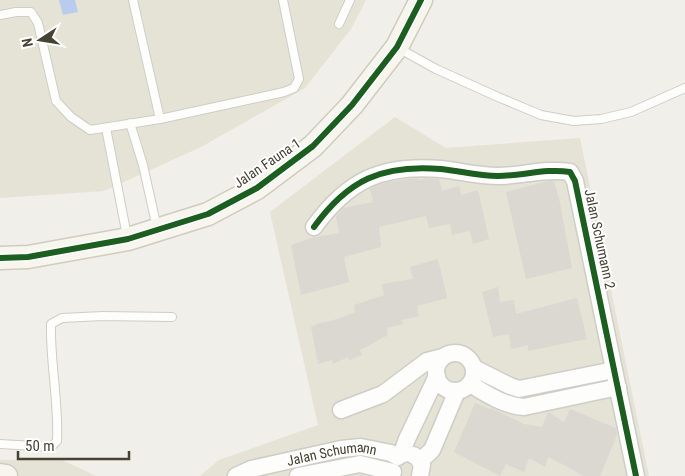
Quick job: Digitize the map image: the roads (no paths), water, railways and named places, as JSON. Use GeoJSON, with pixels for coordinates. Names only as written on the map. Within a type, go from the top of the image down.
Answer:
{"type":"FeatureCollection","features":[{"type":"Feature","properties":{"kind":"street","name":"Jalan Fauna 1"},"geometry":{"type":"LineString","coordinates":[[0,258],[28,257],[128,239],[208,214],[257,188],[313,146],[352,105],[396,47],[421,0]]}},
{"type":"Feature","properties":{"kind":"street","name":"Jalan Schumann 2"},"geometry":{"type":"LineString","coordinates":[[314,227],[328,208],[353,186],[369,177],[396,170],[442,169],[483,176],[559,170],[570,172],[576,181],[616,378]]}},
{"type":"Feature","properties":{"kind":"street"},"geometry":{"type":"LineString","coordinates":[[341,410],[382,394],[427,361],[443,357],[452,352],[465,354],[470,358],[467,381]]}},
{"type":"Feature","properties":{"kind":"street"},"geometry":{"type":"LineString","coordinates":[[398,464],[407,439],[437,376],[438,364],[443,357]]}},
{"type":"Feature","properties":{"kind":"street"},"geometry":{"type":"LineString","coordinates":[[437,376],[441,385],[446,389],[467,381],[510,386],[519,389],[616,378]]}},
{"type":"Feature","properties":{"kind":"street"},"geometry":{"type":"LineString","coordinates":[[467,381],[506,404],[524,407],[616,378]]}},
{"type":"Feature","properties":{"kind":"street"},"geometry":{"type":"LineString","coordinates":[[616,378],[636,476]]}},
{"type":"Feature","properties":{"kind":"street","name":"Jalan Schumann"},"geometry":{"type":"LineString","coordinates":[[422,471],[467,381]]}},
{"type":"Feature","properties":{"kind":"street"},"geometry":{"type":"LineString","coordinates":[[519,389],[524,407]]}},
{"type":"Feature","properties":{"kind":"street","name":"Jalan Schumann"},"geometry":{"type":"LineString","coordinates":[[236,476],[252,469],[341,449],[361,447],[390,453],[398,464]]}},
{"type":"Feature","properties":{"kind":"street","name":"Jalan Schumann"},"geometry":{"type":"LineString","coordinates":[[298,476],[360,464],[398,464],[414,455],[422,471]]}},
{"type":"Feature","properties":{"kind":"street"},"geometry":{"type":"LineString","coordinates":[[0,475],[6,476]]}},
{"type":"Feature","properties":{"kind":"lane"},"geometry":{"type":"LineString","coordinates":[[133,0],[160,119]]}},
{"type":"Feature","properties":{"kind":"lane"},"geometry":{"type":"LineString","coordinates":[[0,15],[31,12],[38,22],[56,100],[71,117],[90,130],[160,119],[284,92],[294,88],[299,79],[283,0]]}},
{"type":"Feature","properties":{"kind":"lane"},"geometry":{"type":"LineString","coordinates":[[339,24],[350,0]]}},
{"type":"Feature","properties":{"kind":"lane"},"geometry":{"type":"LineString","coordinates":[[396,47],[436,69],[541,115],[574,121],[601,119],[631,112],[685,88]]}},
{"type":"Feature","properties":{"kind":"lane"},"geometry":{"type":"LineString","coordinates":[[130,123],[158,230]]}},
{"type":"Feature","properties":{"kind":"lane"},"geometry":{"type":"LineString","coordinates":[[106,128],[128,239]]}},
{"type":"Feature","properties":{"kind":"lane"},"geometry":{"type":"LineString","coordinates":[[0,444],[51,447],[57,441],[58,424],[51,347],[52,324],[62,318],[103,316],[172,317]]}},
{"type":"Feature","properties":{"kind":"water"},"geometry":{"type":"Polygon","coordinates":[[[59,0],[75,0],[78,12],[63,15],[59,0]]]}}]}
